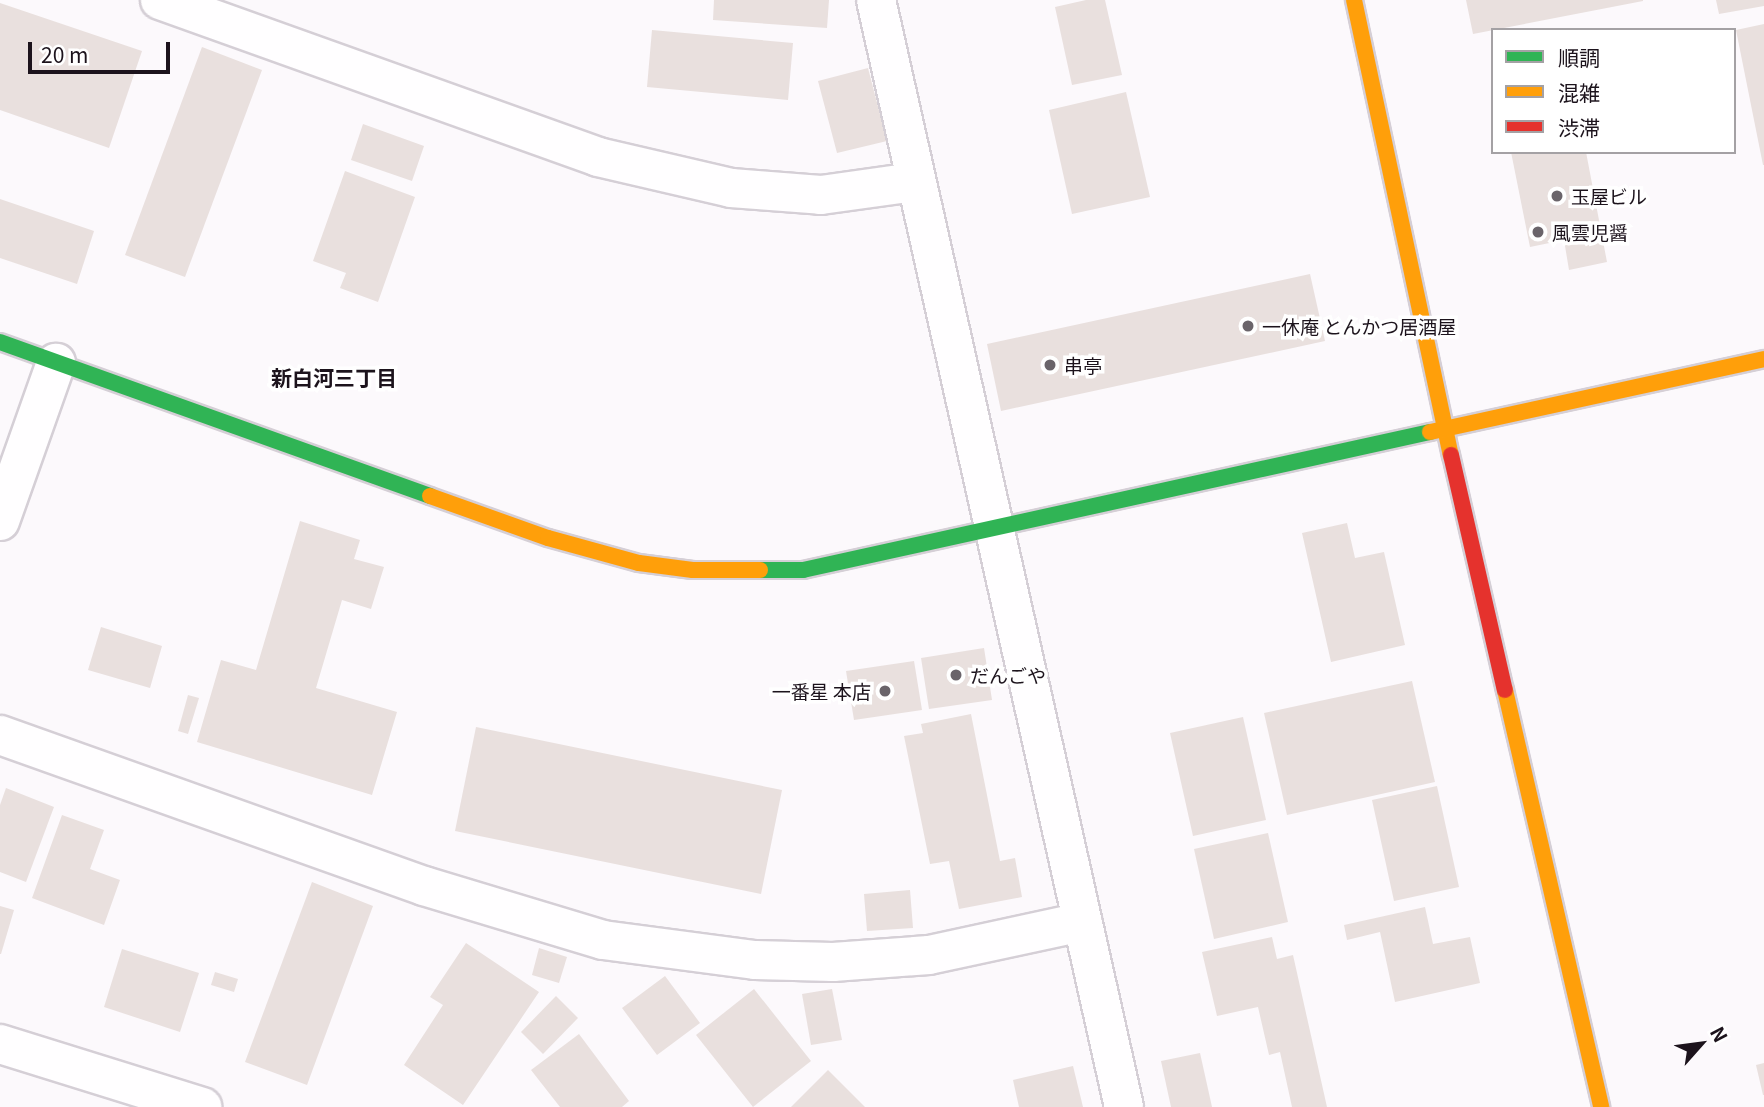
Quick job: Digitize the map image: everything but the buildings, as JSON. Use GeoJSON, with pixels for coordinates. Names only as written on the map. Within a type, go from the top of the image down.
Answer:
{"type":"FeatureCollection","features":[{"type":"Feature","properties":{"kind":"street"},"geometry":{"type":"LineString","coordinates":[[160,0],[598,157],[756,190],[821,195],[915,182]]}},
{"type":"Feature","properties":{"kind":"street"},"geometry":{"type":"LineString","coordinates":[[876,0],[915,182],[997,530],[1124,1107]]}},
{"type":"Feature","properties":{"kind":"street"},"geometry":{"type":"LineString","coordinates":[[1354,0],[1445,426],[1601,1107]]}},
{"type":"Feature","properties":{"kind":"street"},"geometry":{"type":"LineString","coordinates":[[0,342],[500,522],[639,563],[693,570],[803,570],[997,530],[1445,426],[1764,359]]}},
{"type":"Feature","properties":{"kind":"street"},"geometry":{"type":"LineString","coordinates":[[0,521],[56,363]]}},
{"type":"Feature","properties":{"kind":"street"},"geometry":{"type":"LineString","coordinates":[[0,735],[424,886],[603,940],[755,960],[833,962],[929,955],[1082,922]]}},
{"type":"Feature","properties":{"kind":"street"},"geometry":{"type":"LineString","coordinates":[[3,1054],[202,1107]]}},
{"type":"Feature","properties":{"kind":"traffic: fast"},"geometry":{"type":"LineString","coordinates":[[0,342],[430,496]]}},
{"type":"Feature","properties":{"kind":"traffic: fast"},"geometry":{"type":"LineString","coordinates":[[760,570],[803,570],[1430,432]]}},
{"type":"Feature","properties":{"kind":"traffic: slow"},"geometry":{"type":"LineString","coordinates":[[1354,0],[1451,455]]}},
{"type":"Feature","properties":{"kind":"traffic: slow"},"geometry":{"type":"LineString","coordinates":[[1430,432],[1764,359]]}},
{"type":"Feature","properties":{"kind":"traffic: slow"},"geometry":{"type":"LineString","coordinates":[[430,496],[548,538],[639,563],[693,570],[760,570]]}},
{"type":"Feature","properties":{"kind":"traffic: slow"},"geometry":{"type":"LineString","coordinates":[[1505,690],[1601,1107]]}},
{"type":"Feature","properties":{"kind":"traffic: jam"},"geometry":{"type":"LineString","coordinates":[[1451,455],[1505,690]]}},
{"type":"Feature","properties":{"kind":"place","name":"玉屋ビル"},"geometry":{"type":"Point","coordinates":[1557,196]}},
{"type":"Feature","properties":{"kind":"place","name":"風雲児醤"},"geometry":{"type":"Point","coordinates":[1538,232]}},
{"type":"Feature","properties":{"kind":"place","name":"一休庵 とんかつ居酒屋"},"geometry":{"type":"Point","coordinates":[1248,326]}},
{"type":"Feature","properties":{"kind":"place","name":"串亭"},"geometry":{"type":"Point","coordinates":[1050,365]}},
{"type":"Feature","properties":{"kind":"place","name":"だんごや"},"geometry":{"type":"Point","coordinates":[956,675]}},
{"type":"Feature","properties":{"kind":"place","name":"一番星 本店"},"geometry":{"type":"Point","coordinates":[885,691]}},
{"type":"Feature","properties":{"kind":"district","name":"新白河三丁目"},"geometry":{"type":"Point","coordinates":[334,377]}}]}
